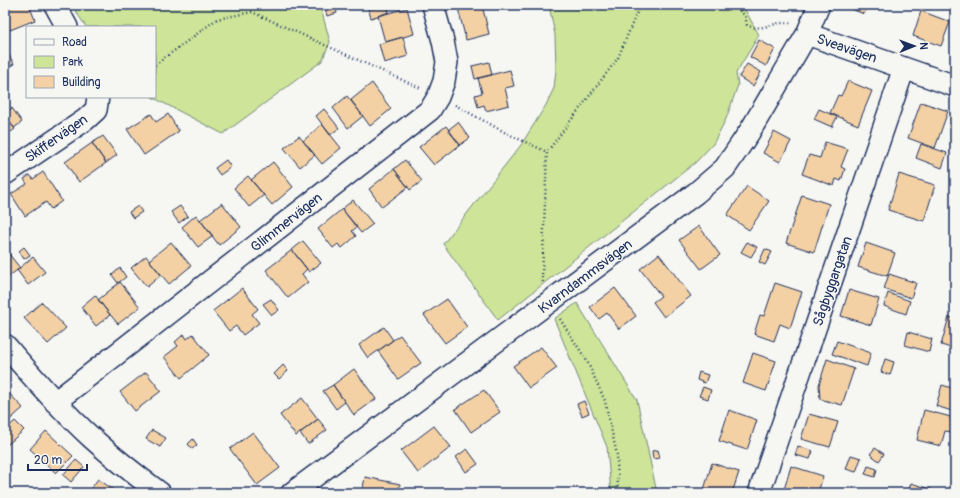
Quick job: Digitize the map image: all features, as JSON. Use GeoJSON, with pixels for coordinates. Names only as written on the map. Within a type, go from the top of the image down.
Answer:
{"type":"FeatureCollection","features":[{"type":"Feature","properties":{"kind":"street"},"geometry":{"type":"LineString","coordinates":[[55,5],[66,26]]}},
{"type":"Feature","properties":{"kind":"street","name":"Glimmervägen"},"geometry":{"type":"LineString","coordinates":[[55,402],[430,110],[438,97],[444,81],[447,62],[433,5]]}},
{"type":"Feature","properties":{"kind":"street","name":"Kvarndammsvägen"},"geometry":{"type":"LineString","coordinates":[[292,493],[696,193],[725,168],[750,131],[800,28],[819,5]]}},
{"type":"Feature","properties":{"kind":"street","name":"Sveavägen"},"geometry":{"type":"LineString","coordinates":[[800,28],[955,86]]}},
{"type":"Feature","properties":{"kind":"street","name":"Sågbyggargatan"},"geometry":{"type":"LineString","coordinates":[[759,493],[904,68]]}},
{"type":"Feature","properties":{"kind":"street","name":"Skiffervägen"},"geometry":{"type":"LineString","coordinates":[[5,174],[85,120],[96,110],[98,98]]}},
{"type":"Feature","properties":{"kind":"street"},"geometry":{"type":"LineString","coordinates":[[5,345],[55,402],[93,439],[160,493]]}},
{"type":"Feature","properties":{"kind":"path"},"geometry":{"type":"LineString","coordinates":[[618,493],[617,455],[605,401],[587,361],[550,302],[542,278],[547,152],[618,58],[640,5]]}},
{"type":"Feature","properties":{"kind":"path"},"geometry":{"type":"LineString","coordinates":[[734,5],[745,16],[747,25],[752,28],[759,28],[780,23],[800,28]]}},
{"type":"Feature","properties":{"kind":"path"},"geometry":{"type":"LineString","coordinates":[[156,64],[216,19],[252,12],[438,97],[508,134],[547,152]]}},
{"type":"Feature","properties":{"kind":"green space"},"geometry":{"type":"Polygon","coordinates":[[[72,5],[320,5],[330,42],[322,61],[223,134],[154,98],[156,98],[156,26],[85,26],[72,5]]]}},
{"type":"Feature","properties":{"kind":"green space"},"geometry":{"type":"Polygon","coordinates":[[[549,5],[739,5],[744,8],[759,35],[736,73],[738,85],[726,119],[713,144],[696,162],[498,320],[443,244],[521,145],[546,105],[554,88],[556,70],[555,35],[549,5]]]}},
{"type":"Feature","properties":{"kind":"green space"},"geometry":{"type":"Polygon","coordinates":[[[577,303],[637,400],[657,493],[611,493],[607,447],[554,319],[577,303]]]}},
{"type":"Feature","properties":{"kind":"building"},"geometry":{"type":"Polygon","coordinates":[[[5,5],[29,5],[35,20],[10,30],[5,18],[5,5]]]}},
{"type":"Feature","properties":{"kind":"building"},"geometry":{"type":"Polygon","coordinates":[[[324,5],[335,5],[337,13],[327,16],[324,5]]]}},
{"type":"Feature","properties":{"kind":"building"},"geometry":{"type":"Polygon","coordinates":[[[387,5],[389,12],[371,18],[368,8],[387,5]]]}},
{"type":"Feature","properties":{"kind":"building"},"geometry":{"type":"Polygon","coordinates":[[[469,5],[482,5],[489,34],[466,40],[458,8],[469,5]]]}},
{"type":"Feature","properties":{"kind":"building"},"geometry":{"type":"Polygon","coordinates":[[[841,5],[868,5],[864,14],[841,5]]]}},
{"type":"Feature","properties":{"kind":"building"},"geometry":{"type":"Polygon","coordinates":[[[407,8],[414,34],[385,42],[378,16],[407,8]]]}},
{"type":"Feature","properties":{"kind":"building"},"geometry":{"type":"Polygon","coordinates":[[[921,11],[950,22],[941,46],[913,36],[921,11]]]}},
{"type":"Feature","properties":{"kind":"building"},"geometry":{"type":"Polygon","coordinates":[[[403,37],[408,56],[384,63],[379,44],[403,37]]]}},
{"type":"Feature","properties":{"kind":"building"},"geometry":{"type":"Polygon","coordinates":[[[759,40],[775,49],[766,66],[750,57],[759,40]]]}},
{"type":"Feature","properties":{"kind":"building"},"geometry":{"type":"Polygon","coordinates":[[[9,55],[14,64],[6,68],[5,57],[9,55]]]}},
{"type":"Feature","properties":{"kind":"building"},"geometry":{"type":"Polygon","coordinates":[[[489,62],[492,75],[475,79],[472,66],[489,62]]]}},
{"type":"Feature","properties":{"kind":"building"},"geometry":{"type":"Polygon","coordinates":[[[747,64],[761,72],[753,86],[739,77],[747,64]]]}},
{"type":"Feature","properties":{"kind":"building"},"geometry":{"type":"Polygon","coordinates":[[[510,70],[514,86],[505,88],[509,105],[486,111],[484,105],[478,107],[475,95],[482,93],[478,78],[510,70]]]}},
{"type":"Feature","properties":{"kind":"building"},"geometry":{"type":"Polygon","coordinates":[[[848,81],[872,91],[858,125],[830,113],[838,95],[841,96],[848,81]]]}},
{"type":"Feature","properties":{"kind":"building"},"geometry":{"type":"Polygon","coordinates":[[[372,83],[391,109],[370,126],[351,100],[372,83]]]}},
{"type":"Feature","properties":{"kind":"building"},"geometry":{"type":"Polygon","coordinates":[[[347,96],[363,116],[348,128],[333,108],[347,96]]]}},
{"type":"Feature","properties":{"kind":"building"},"geometry":{"type":"Polygon","coordinates":[[[921,102],[948,111],[935,148],[908,138],[921,102]]]}},
{"type":"Feature","properties":{"kind":"building"},"geometry":{"type":"Polygon","coordinates":[[[12,108],[22,122],[14,128],[5,116],[5,113],[12,108]]]}},
{"type":"Feature","properties":{"kind":"building"},"geometry":{"type":"Polygon","coordinates":[[[324,109],[339,128],[330,135],[316,116],[324,109]]]}},
{"type":"Feature","properties":{"kind":"building"},"geometry":{"type":"Polygon","coordinates":[[[819,109],[837,117],[832,127],[814,119],[819,109]]]}},
{"type":"Feature","properties":{"kind":"building"},"geometry":{"type":"Polygon","coordinates":[[[151,114],[156,122],[168,114],[179,131],[144,155],[127,129],[151,114]]]}},
{"type":"Feature","properties":{"kind":"building"},"geometry":{"type":"Polygon","coordinates":[[[5,116],[15,129],[5,136],[5,116]]]}},
{"type":"Feature","properties":{"kind":"building"},"geometry":{"type":"Polygon","coordinates":[[[458,122],[470,138],[460,145],[448,130],[458,122]]]}},
{"type":"Feature","properties":{"kind":"building"},"geometry":{"type":"Polygon","coordinates":[[[322,124],[341,148],[322,164],[303,141],[322,124]]]}},
{"type":"Feature","properties":{"kind":"building"},"geometry":{"type":"Polygon","coordinates":[[[446,126],[460,145],[434,165],[419,147],[446,126]]]}},
{"type":"Feature","properties":{"kind":"building"},"geometry":{"type":"Polygon","coordinates":[[[774,132],[791,141],[780,162],[763,153],[774,132]]]}},
{"type":"Feature","properties":{"kind":"building"},"geometry":{"type":"Polygon","coordinates":[[[103,136],[117,155],[106,163],[92,143],[103,136]]]}},
{"type":"Feature","properties":{"kind":"building"},"geometry":{"type":"Polygon","coordinates":[[[299,136],[315,155],[300,167],[284,148],[299,136]]]}},
{"type":"Feature","properties":{"kind":"building"},"geometry":{"type":"Polygon","coordinates":[[[825,142],[848,149],[841,167],[845,169],[841,181],[836,179],[834,186],[802,174],[809,155],[820,158],[825,142]]]}},
{"type":"Feature","properties":{"kind":"building"},"geometry":{"type":"Polygon","coordinates":[[[92,143],[106,163],[79,182],[65,162],[92,143]]]}},
{"type":"Feature","properties":{"kind":"building"},"geometry":{"type":"Polygon","coordinates":[[[921,144],[947,153],[942,168],[916,158],[921,144]]]}},
{"type":"Feature","properties":{"kind":"building"},"geometry":{"type":"Polygon","coordinates":[[[226,160],[231,167],[220,175],[215,168],[226,160]]]}},
{"type":"Feature","properties":{"kind":"building"},"geometry":{"type":"Polygon","coordinates":[[[405,160],[422,181],[410,190],[394,169],[405,160]]]}},
{"type":"Feature","properties":{"kind":"building"},"geometry":{"type":"Polygon","coordinates":[[[273,162],[293,187],[272,205],[251,180],[273,162]]]}},
{"type":"Feature","properties":{"kind":"building"},"geometry":{"type":"Polygon","coordinates":[[[394,169],[408,187],[382,207],[369,189],[394,169]]]}},
{"type":"Feature","properties":{"kind":"building"},"geometry":{"type":"Polygon","coordinates":[[[43,172],[62,201],[51,209],[46,202],[25,216],[11,194],[27,184],[24,179],[30,175],[33,179],[43,172]]]}},
{"type":"Feature","properties":{"kind":"building"},"geometry":{"type":"Polygon","coordinates":[[[899,174],[935,185],[924,221],[888,210],[899,174]]]}},
{"type":"Feature","properties":{"kind":"building"},"geometry":{"type":"Polygon","coordinates":[[[248,176],[264,195],[249,207],[234,188],[248,176]]]}},
{"type":"Feature","properties":{"kind":"building"},"geometry":{"type":"Polygon","coordinates":[[[747,186],[769,201],[749,230],[727,215],[747,186]]]}},
{"type":"Feature","properties":{"kind":"building"},"geometry":{"type":"Polygon","coordinates":[[[802,195],[829,204],[814,252],[786,243],[802,195]]]}},
{"type":"Feature","properties":{"kind":"building"},"geometry":{"type":"Polygon","coordinates":[[[353,200],[373,224],[361,233],[342,209],[353,200]]]}},
{"type":"Feature","properties":{"kind":"building"},"geometry":{"type":"Polygon","coordinates":[[[222,203],[241,227],[219,245],[200,220],[222,203]]]}},
{"type":"Feature","properties":{"kind":"building"},"geometry":{"type":"Polygon","coordinates":[[[138,206],[142,212],[133,218],[129,212],[138,206]]]}},
{"type":"Feature","properties":{"kind":"building"},"geometry":{"type":"Polygon","coordinates":[[[180,206],[188,216],[179,223],[171,212],[180,206]]]}},
{"type":"Feature","properties":{"kind":"building"},"geometry":{"type":"Polygon","coordinates":[[[342,209],[357,227],[352,231],[356,236],[342,248],[338,244],[333,248],[318,229],[342,209]]]}},
{"type":"Feature","properties":{"kind":"building"},"geometry":{"type":"Polygon","coordinates":[[[196,215],[213,236],[198,247],[182,227],[196,215]]]}},
{"type":"Feature","properties":{"kind":"building"},"geometry":{"type":"Polygon","coordinates":[[[699,226],[720,255],[701,269],[679,240],[699,226]]]}},
{"type":"Feature","properties":{"kind":"building"},"geometry":{"type":"Polygon","coordinates":[[[303,241],[321,263],[309,272],[292,250],[303,241]]]}},
{"type":"Feature","properties":{"kind":"building"},"geometry":{"type":"Polygon","coordinates":[[[171,242],[191,266],[169,284],[149,260],[171,242]]]}},
{"type":"Feature","properties":{"kind":"building"},"geometry":{"type":"Polygon","coordinates":[[[747,242],[757,247],[751,257],[741,252],[747,242]]]}},
{"type":"Feature","properties":{"kind":"building"},"geometry":{"type":"Polygon","coordinates":[[[866,243],[895,253],[887,276],[858,267],[866,243]]]}},
{"type":"Feature","properties":{"kind":"building"},"geometry":{"type":"Polygon","coordinates":[[[24,247],[30,255],[24,259],[19,251],[24,247]]]}},
{"type":"Feature","properties":{"kind":"building"},"geometry":{"type":"Polygon","coordinates":[[[5,249],[20,268],[5,279],[5,249]]]}},
{"type":"Feature","properties":{"kind":"building"},"geometry":{"type":"Polygon","coordinates":[[[765,249],[772,252],[765,265],[759,262],[765,249]]]}},
{"type":"Feature","properties":{"kind":"building"},"geometry":{"type":"Polygon","coordinates":[[[292,250],[307,269],[302,274],[308,282],[288,298],[266,270],[292,250]]]}},
{"type":"Feature","properties":{"kind":"building"},"geometry":{"type":"Polygon","coordinates":[[[659,254],[691,296],[664,317],[653,302],[661,296],[640,269],[659,254]]]}},
{"type":"Feature","properties":{"kind":"building"},"geometry":{"type":"Polygon","coordinates":[[[146,256],[161,275],[147,287],[131,268],[146,256]]]}},
{"type":"Feature","properties":{"kind":"building"},"geometry":{"type":"Polygon","coordinates":[[[33,257],[45,272],[28,285],[17,270],[33,257]]]}},
{"type":"Feature","properties":{"kind":"building"},"geometry":{"type":"Polygon","coordinates":[[[120,268],[126,277],[118,283],[112,275],[120,268]]]}},
{"type":"Feature","properties":{"kind":"building"},"geometry":{"type":"Polygon","coordinates":[[[889,274],[916,283],[911,298],[884,289],[889,274]]]}},
{"type":"Feature","properties":{"kind":"building"},"geometry":{"type":"Polygon","coordinates":[[[120,282],[140,307],[118,324],[98,300],[120,282]]]}},
{"type":"Feature","properties":{"kind":"building"},"geometry":{"type":"Polygon","coordinates":[[[775,283],[802,292],[790,328],[780,324],[774,341],[754,334],[760,315],[764,316],[775,283]]]}},
{"type":"Feature","properties":{"kind":"building"},"geometry":{"type":"Polygon","coordinates":[[[242,288],[258,309],[252,314],[259,323],[243,335],[236,326],[229,331],[213,311],[242,288]]]}},
{"type":"Feature","properties":{"kind":"building"},"geometry":{"type":"Polygon","coordinates":[[[615,288],[636,316],[619,329],[607,313],[599,319],[590,307],[615,288]]]}},
{"type":"Feature","properties":{"kind":"building"},"geometry":{"type":"Polygon","coordinates":[[[849,290],[879,299],[871,325],[841,316],[849,290]]]}},
{"type":"Feature","properties":{"kind":"building"},"geometry":{"type":"Polygon","coordinates":[[[888,293],[910,301],[906,314],[884,306],[888,293]]]}},
{"type":"Feature","properties":{"kind":"building"},"geometry":{"type":"Polygon","coordinates":[[[95,295],[110,315],[96,326],[81,307],[95,295]]]}},
{"type":"Feature","properties":{"kind":"building"},"geometry":{"type":"Polygon","coordinates":[[[271,299],[279,310],[272,315],[263,304],[271,299]]]}},
{"type":"Feature","properties":{"kind":"building"},"geometry":{"type":"Polygon","coordinates":[[[447,299],[467,327],[445,343],[424,315],[447,299]]]}},
{"type":"Feature","properties":{"kind":"building"},"geometry":{"type":"Polygon","coordinates":[[[42,302],[66,328],[48,344],[24,318],[42,302]]]}},
{"type":"Feature","properties":{"kind":"building"},"geometry":{"type":"Polygon","coordinates":[[[949,317],[955,319],[955,349],[941,345],[949,317]]]}},
{"type":"Feature","properties":{"kind":"building"},"geometry":{"type":"Polygon","coordinates":[[[384,327],[393,340],[368,358],[359,345],[384,327]]]}},
{"type":"Feature","properties":{"kind":"building"},"geometry":{"type":"Polygon","coordinates":[[[908,332],[932,339],[929,352],[905,345],[908,332]]]}},
{"type":"Feature","properties":{"kind":"building"},"geometry":{"type":"Polygon","coordinates":[[[184,334],[187,339],[193,334],[209,355],[181,378],[164,357],[178,346],[175,342],[184,334]]]}},
{"type":"Feature","properties":{"kind":"building"},"geometry":{"type":"Polygon","coordinates":[[[400,335],[421,363],[398,379],[378,351],[400,335]]]}},
{"type":"Feature","properties":{"kind":"building"},"geometry":{"type":"Polygon","coordinates":[[[837,341],[871,353],[867,366],[832,354],[837,341]]]}},
{"type":"Feature","properties":{"kind":"building"},"geometry":{"type":"Polygon","coordinates":[[[541,347],[557,368],[529,388],[513,366],[541,347]]]}},
{"type":"Feature","properties":{"kind":"building"},"geometry":{"type":"Polygon","coordinates":[[[753,353],[776,361],[766,391],[743,383],[753,353]]]}},
{"type":"Feature","properties":{"kind":"building"},"geometry":{"type":"Polygon","coordinates":[[[827,359],[854,369],[842,405],[820,399],[819,385],[827,359]]]}},
{"type":"Feature","properties":{"kind":"building"},"geometry":{"type":"Polygon","coordinates":[[[885,359],[894,362],[890,375],[881,372],[885,359]]]}},
{"type":"Feature","properties":{"kind":"building"},"geometry":{"type":"Polygon","coordinates":[[[283,365],[288,371],[279,379],[274,374],[283,365]]]}},
{"type":"Feature","properties":{"kind":"building"},"geometry":{"type":"Polygon","coordinates":[[[354,369],[376,399],[354,415],[333,385],[354,369]]]}},
{"type":"Feature","properties":{"kind":"building"},"geometry":{"type":"Polygon","coordinates":[[[146,372],[161,391],[135,411],[120,392],[146,372]]]}},
{"type":"Feature","properties":{"kind":"building"},"geometry":{"type":"Polygon","coordinates":[[[699,372],[708,375],[705,383],[697,380],[699,372]]]}},
{"type":"Feature","properties":{"kind":"building"},"geometry":{"type":"Polygon","coordinates":[[[333,385],[345,402],[336,409],[323,391],[333,385]]]}},
{"type":"Feature","properties":{"kind":"building"},"geometry":{"type":"Polygon","coordinates":[[[942,385],[955,389],[955,412],[936,406],[942,385]]]}},
{"type":"Feature","properties":{"kind":"building"},"geometry":{"type":"Polygon","coordinates":[[[703,387],[711,390],[708,399],[699,396],[703,387]]]}},
{"type":"Feature","properties":{"kind":"building"},"geometry":{"type":"Polygon","coordinates":[[[5,389],[23,408],[5,424],[5,389]]]}},
{"type":"Feature","properties":{"kind":"building"},"geometry":{"type":"Polygon","coordinates":[[[484,390],[500,412],[471,432],[455,409],[484,390]]]}},
{"type":"Feature","properties":{"kind":"building"},"geometry":{"type":"Polygon","coordinates":[[[302,398],[318,419],[296,436],[280,415],[302,398]]]}},
{"type":"Feature","properties":{"kind":"building"},"geometry":{"type":"Polygon","coordinates":[[[584,401],[589,413],[582,416],[577,404],[584,401]]]}},
{"type":"Feature","properties":{"kind":"building"},"geometry":{"type":"Polygon","coordinates":[[[729,410],[757,420],[747,450],[719,441],[729,410]]]}},
{"type":"Feature","properties":{"kind":"building"},"geometry":{"type":"Polygon","coordinates":[[[924,410],[951,417],[950,419],[955,420],[952,432],[945,431],[941,446],[917,440],[924,410]]]}},
{"type":"Feature","properties":{"kind":"building"},"geometry":{"type":"Polygon","coordinates":[[[809,414],[838,422],[830,447],[801,439],[809,414]]]}},
{"type":"Feature","properties":{"kind":"building"},"geometry":{"type":"Polygon","coordinates":[[[318,419],[327,430],[308,444],[300,433],[318,419]]]}},
{"type":"Feature","properties":{"kind":"building"},"geometry":{"type":"Polygon","coordinates":[[[15,421],[24,430],[7,445],[5,444],[5,430],[15,421]]]}},
{"type":"Feature","properties":{"kind":"building"},"geometry":{"type":"Polygon","coordinates":[[[434,426],[451,447],[418,473],[401,451],[434,426]]]}},
{"type":"Feature","properties":{"kind":"building"},"geometry":{"type":"Polygon","coordinates":[[[152,430],[166,438],[160,447],[146,439],[152,430]]]}},
{"type":"Feature","properties":{"kind":"building"},"geometry":{"type":"Polygon","coordinates":[[[46,431],[73,456],[56,473],[30,449],[46,431]]]}},
{"type":"Feature","properties":{"kind":"building"},"geometry":{"type":"Polygon","coordinates":[[[253,432],[280,468],[257,485],[230,449],[253,432]]]}},
{"type":"Feature","properties":{"kind":"building"},"geometry":{"type":"Polygon","coordinates":[[[193,439],[197,445],[192,449],[188,444],[193,439]]]}},
{"type":"Feature","properties":{"kind":"building"},"geometry":{"type":"Polygon","coordinates":[[[798,446],[813,451],[810,459],[795,455],[798,446]]]}},
{"type":"Feature","properties":{"kind":"building"},"geometry":{"type":"Polygon","coordinates":[[[875,448],[884,454],[879,461],[870,454],[875,448]]]}},
{"type":"Feature","properties":{"kind":"building"},"geometry":{"type":"Polygon","coordinates":[[[467,449],[478,464],[466,472],[456,457],[467,449]]]}},
{"type":"Feature","properties":{"kind":"building"},"geometry":{"type":"Polygon","coordinates":[[[658,450],[660,458],[653,459],[652,451],[658,450]]]}},
{"type":"Feature","properties":{"kind":"building"},"geometry":{"type":"Polygon","coordinates":[[[851,455],[861,458],[856,472],[846,469],[851,455]]]}},
{"type":"Feature","properties":{"kind":"building"},"geometry":{"type":"Polygon","coordinates":[[[76,460],[84,467],[71,482],[63,475],[76,460]]]}},
{"type":"Feature","properties":{"kind":"building"},"geometry":{"type":"Polygon","coordinates":[[[712,463],[739,472],[732,493],[703,493],[712,463]]]}},
{"type":"Feature","properties":{"kind":"building"},"geometry":{"type":"Polygon","coordinates":[[[791,466],[823,476],[818,493],[783,493],[791,466]]]}},
{"type":"Feature","properties":{"kind":"building"},"geometry":{"type":"Polygon","coordinates":[[[868,466],[877,469],[875,477],[865,474],[868,466]]]}},
{"type":"Feature","properties":{"kind":"building"},"geometry":{"type":"Polygon","coordinates":[[[365,477],[400,484],[398,493],[362,493],[365,477]]]}},
{"type":"Feature","properties":{"kind":"building"},"geometry":{"type":"Polygon","coordinates":[[[98,479],[118,493],[88,493],[98,479]]]}},
{"type":"Feature","properties":{"kind":"building"},"geometry":{"type":"Polygon","coordinates":[[[911,483],[933,490],[932,493],[908,493],[911,483]]]}}]}
